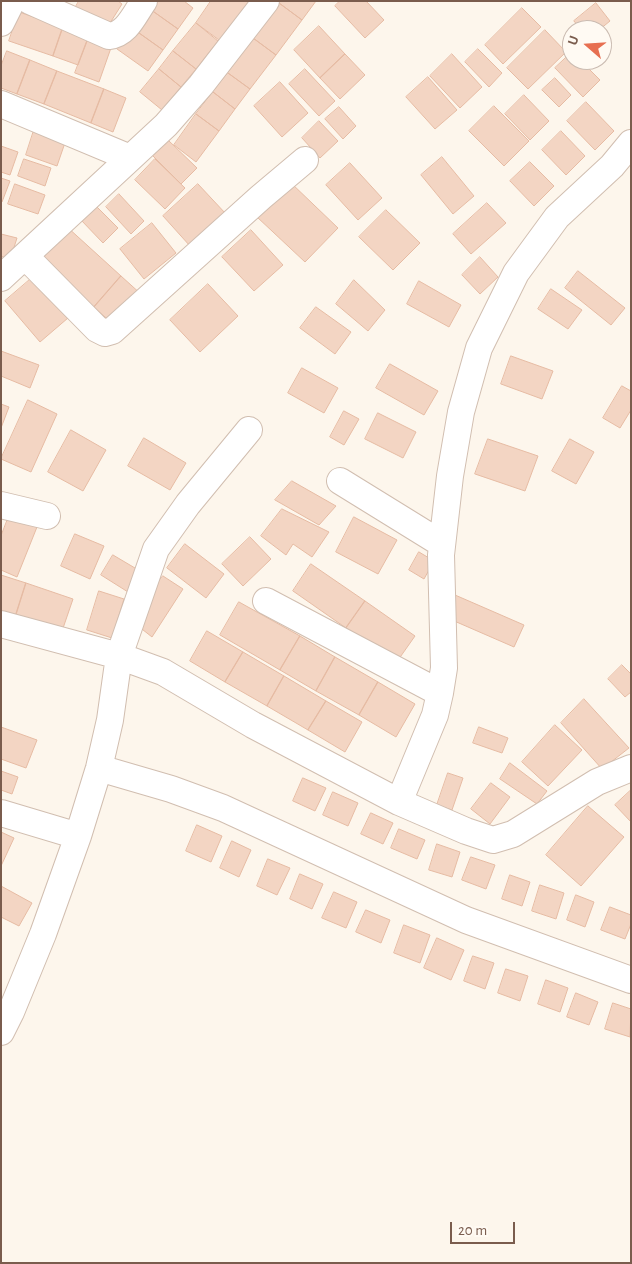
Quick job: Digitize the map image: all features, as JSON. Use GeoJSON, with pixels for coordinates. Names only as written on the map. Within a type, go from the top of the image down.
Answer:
{"type":"FeatureCollection","features":[{"type":"Feature","properties":{"kind":"street"},"geometry":{"type":"LineString","coordinates":[[1,23],[12,1]]}},
{"type":"Feature","properties":{"kind":"street"},"geometry":{"type":"LineString","coordinates":[[30,1],[109,36],[123,31],[144,1]]}},
{"type":"Feature","properties":{"kind":"street"},"geometry":{"type":"LineString","coordinates":[[1,278],[166,125],[201,85],[266,1]]}},
{"type":"Feature","properties":{"kind":"street"},"geometry":{"type":"LineString","coordinates":[[1,104],[130,158]]}},
{"type":"Feature","properties":{"kind":"street"},"geometry":{"type":"LineString","coordinates":[[399,802],[435,715],[440,693],[444,668],[442,544],[460,412],[480,348],[516,273],[557,217],[612,166],[631,143]]}},
{"type":"Feature","properties":{"kind":"street"},"geometry":{"type":"LineString","coordinates":[[25,256],[97,329],[105,333],[112,331],[305,160]]}},
{"type":"Feature","properties":{"kind":"street"},"geometry":{"type":"LineString","coordinates":[[1,1032],[12,1012],[43,934],[78,836],[99,768],[110,720],[118,656],[156,549],[188,504],[249,430]]}},
{"type":"Feature","properties":{"kind":"street"},"geometry":{"type":"LineString","coordinates":[[340,480],[442,544]]}},
{"type":"Feature","properties":{"kind":"street"},"geometry":{"type":"LineString","coordinates":[[1,505],[47,516]]}},
{"type":"Feature","properties":{"kind":"street"},"geometry":{"type":"LineString","coordinates":[[266,601],[440,693]]}},
{"type":"Feature","properties":{"kind":"street"},"geometry":{"type":"LineString","coordinates":[[2,627],[118,656],[163,672],[253,725],[399,802],[493,840],[513,834],[597,782],[631,768]]}},
{"type":"Feature","properties":{"kind":"street"},"geometry":{"type":"LineString","coordinates":[[99,768],[171,789],[223,808],[466,920],[631,980]]}},
{"type":"Feature","properties":{"kind":"street"},"geometry":{"type":"LineString","coordinates":[[1,813],[78,836]]}},
{"type":"Feature","properties":{"kind":"building"},"geometry":{"type":"Polygon","coordinates":[[[79,1],[118,1],[122,4],[105,31],[74,10],[79,1]]]}},
{"type":"Feature","properties":{"kind":"building"},"geometry":{"type":"Polygon","coordinates":[[[151,1],[184,1],[193,8],[178,29],[147,7],[151,1]]]}},
{"type":"Feature","properties":{"kind":"building"},"geometry":{"type":"Polygon","coordinates":[[[211,1],[253,1],[223,43],[196,23],[211,1]]]}},
{"type":"Feature","properties":{"kind":"building"},"geometry":{"type":"Polygon","coordinates":[[[281,1],[316,1],[302,20],[279,3],[281,1]]]}},
{"type":"Feature","properties":{"kind":"building"},"geometry":{"type":"Polygon","coordinates":[[[340,1],[366,1],[384,20],[365,38],[335,6],[340,1]]]}},
{"type":"Feature","properties":{"kind":"building"},"geometry":{"type":"Polygon","coordinates":[[[279,3],[302,20],[276,55],[253,38],[279,3]]]}},
{"type":"Feature","properties":{"kind":"building"},"geometry":{"type":"Polygon","coordinates":[[[596,3],[609,20],[575,20],[596,3]]]}},
{"type":"Feature","properties":{"kind":"building"},"geometry":{"type":"Polygon","coordinates":[[[147,7],[178,29],[163,50],[132,28],[147,7]]]}},
{"type":"Feature","properties":{"kind":"building"},"geometry":{"type":"Polygon","coordinates":[[[522,8],[541,27],[503,64],[485,45],[522,8]]]}},
{"type":"Feature","properties":{"kind":"building"},"geometry":{"type":"Polygon","coordinates":[[[19,12],[63,27],[53,56],[9,41],[19,12]]]}},
{"type":"Feature","properties":{"kind":"building"},"geometry":{"type":"Polygon","coordinates":[[[196,23],[218,41],[196,69],[173,51],[196,23]]]}},
{"type":"Feature","properties":{"kind":"building"},"geometry":{"type":"Polygon","coordinates":[[[319,26],[345,54],[320,78],[294,50],[319,26]]]}},
{"type":"Feature","properties":{"kind":"building"},"geometry":{"type":"Polygon","coordinates":[[[63,27],[89,36],[78,65],[53,56],[63,27]]]}},
{"type":"Feature","properties":{"kind":"building"},"geometry":{"type":"Polygon","coordinates":[[[132,28],[163,50],[148,71],[117,49],[132,28]]]}},
{"type":"Feature","properties":{"kind":"building"},"geometry":{"type":"Polygon","coordinates":[[[545,30],[562,48],[562,56],[528,89],[507,68],[545,30]]]}},
{"type":"Feature","properties":{"kind":"building"},"geometry":{"type":"Polygon","coordinates":[[[89,36],[112,45],[99,82],[75,73],[89,36]]]}},
{"type":"Feature","properties":{"kind":"building"},"geometry":{"type":"Polygon","coordinates":[[[253,38],[276,55],[250,89],[228,73],[253,38]]]}},
{"type":"Feature","properties":{"kind":"building"},"geometry":{"type":"Polygon","coordinates":[[[478,49],[502,73],[489,87],[465,62],[478,49]]]}},
{"type":"Feature","properties":{"kind":"building"},"geometry":{"type":"Polygon","coordinates":[[[7,51],[30,60],[17,94],[1,88],[1,66],[7,51]]]}},
{"type":"Feature","properties":{"kind":"building"},"geometry":{"type":"Polygon","coordinates":[[[173,51],[196,69],[181,87],[159,69],[173,51]]]}},
{"type":"Feature","properties":{"kind":"building"},"geometry":{"type":"Polygon","coordinates":[[[345,54],[365,75],[340,99],[320,78],[345,54]]]}},
{"type":"Feature","properties":{"kind":"building"},"geometry":{"type":"Polygon","coordinates":[[[452,54],[482,87],[460,108],[430,76],[452,54]]]}},
{"type":"Feature","properties":{"kind":"building"},"geometry":{"type":"Polygon","coordinates":[[[30,60],[57,71],[44,104],[17,94],[30,60]]]}},
{"type":"Feature","properties":{"kind":"building"},"geometry":{"type":"Polygon","coordinates":[[[562,61],[562,70],[590,70],[600,80],[583,97],[555,68],[562,61]]]}},
{"type":"Feature","properties":{"kind":"building"},"geometry":{"type":"Polygon","coordinates":[[[159,69],[181,87],[162,110],[140,92],[159,69]]]}},
{"type":"Feature","properties":{"kind":"building"},"geometry":{"type":"Polygon","coordinates":[[[305,69],[335,101],[319,116],[289,84],[305,69]]]}},
{"type":"Feature","properties":{"kind":"building"},"geometry":{"type":"Polygon","coordinates":[[[57,71],[104,89],[91,123],[44,104],[57,71]]]}},
{"type":"Feature","properties":{"kind":"building"},"geometry":{"type":"Polygon","coordinates":[[[228,73],[250,89],[235,109],[213,92],[228,73]]]}},
{"type":"Feature","properties":{"kind":"building"},"geometry":{"type":"Polygon","coordinates":[[[428,77],[457,110],[435,129],[406,97],[428,77]]]}},
{"type":"Feature","properties":{"kind":"building"},"geometry":{"type":"Polygon","coordinates":[[[555,78],[571,95],[559,107],[542,90],[555,78]]]}},
{"type":"Feature","properties":{"kind":"building"},"geometry":{"type":"Polygon","coordinates":[[[280,82],[308,113],[282,137],[254,106],[280,82]]]}},
{"type":"Feature","properties":{"kind":"building"},"geometry":{"type":"Polygon","coordinates":[[[104,89],[126,98],[113,132],[91,123],[104,89]]]}},
{"type":"Feature","properties":{"kind":"building"},"geometry":{"type":"Polygon","coordinates":[[[213,92],[235,109],[219,131],[196,114],[213,92]]]}},
{"type":"Feature","properties":{"kind":"building"},"geometry":{"type":"Polygon","coordinates":[[[524,95],[549,121],[530,140],[505,114],[524,95]]]}},
{"type":"Feature","properties":{"kind":"building"},"geometry":{"type":"Polygon","coordinates":[[[586,102],[614,131],[595,150],[567,121],[586,102]]]}},
{"type":"Feature","properties":{"kind":"building"},"geometry":{"type":"Polygon","coordinates":[[[494,106],[529,141],[504,166],[469,131],[494,106]]]}},
{"type":"Feature","properties":{"kind":"building"},"geometry":{"type":"Polygon","coordinates":[[[339,107],[356,126],[343,139],[325,119],[339,107]]]}},
{"type":"Feature","properties":{"kind":"building"},"geometry":{"type":"Polygon","coordinates":[[[196,114],[219,131],[196,162],[174,145],[196,114]]]}},
{"type":"Feature","properties":{"kind":"building"},"geometry":{"type":"Polygon","coordinates":[[[319,121],[338,141],[320,158],[302,138],[319,121]]]}},
{"type":"Feature","properties":{"kind":"building"},"geometry":{"type":"Polygon","coordinates":[[[36,124],[68,134],[57,166],[26,155],[36,124]]]}},
{"type":"Feature","properties":{"kind":"building"},"geometry":{"type":"Polygon","coordinates":[[[561,131],[585,156],[566,175],[542,150],[561,131]]]}},
{"type":"Feature","properties":{"kind":"building"},"geometry":{"type":"Polygon","coordinates":[[[168,140],[197,168],[181,184],[153,156],[168,140]]]}},
{"type":"Feature","properties":{"kind":"building"},"geometry":{"type":"Polygon","coordinates":[[[1,146],[18,152],[10,175],[1,172],[1,146]]]}},
{"type":"Feature","properties":{"kind":"building"},"geometry":{"type":"Polygon","coordinates":[[[442,157],[474,196],[453,214],[421,175],[442,157]]]}},
{"type":"Feature","properties":{"kind":"building"},"geometry":{"type":"Polygon","coordinates":[[[24,159],[51,168],[45,186],[18,176],[24,159]]]}},
{"type":"Feature","properties":{"kind":"building"},"geometry":{"type":"Polygon","coordinates":[[[155,159],[185,188],[165,209],[135,180],[155,159]]]}},
{"type":"Feature","properties":{"kind":"building"},"geometry":{"type":"Polygon","coordinates":[[[530,162],[554,186],[534,206],[510,181],[530,162]]]}},
{"type":"Feature","properties":{"kind":"building"},"geometry":{"type":"Polygon","coordinates":[[[350,163],[382,198],[358,220],[326,185],[350,163]]]}},
{"type":"Feature","properties":{"kind":"building"},"geometry":{"type":"Polygon","coordinates":[[[1,178],[10,181],[2,202],[1,202],[1,178]]]}},
{"type":"Feature","properties":{"kind":"building"},"geometry":{"type":"Polygon","coordinates":[[[290,182],[338,228],[305,262],[257,217],[290,182]]]}},
{"type":"Feature","properties":{"kind":"building"},"geometry":{"type":"Polygon","coordinates":[[[15,184],[45,195],[38,214],[8,204],[15,184]]]}},
{"type":"Feature","properties":{"kind":"building"},"geometry":{"type":"Polygon","coordinates":[[[198,184],[226,214],[190,246],[163,216],[198,184]]]}},
{"type":"Feature","properties":{"kind":"building"},"geometry":{"type":"Polygon","coordinates":[[[119,194],[144,221],[131,234],[106,207],[119,194]]]}},
{"type":"Feature","properties":{"kind":"building"},"geometry":{"type":"Polygon","coordinates":[[[487,203],[506,223],[471,254],[453,234],[487,203]]]}},
{"type":"Feature","properties":{"kind":"building"},"geometry":{"type":"Polygon","coordinates":[[[96,206],[118,228],[103,243],[81,220],[96,206]]]}},
{"type":"Feature","properties":{"kind":"building"},"geometry":{"type":"Polygon","coordinates":[[[386,210],[420,243],[393,270],[359,237],[386,210]]]}},
{"type":"Feature","properties":{"kind":"building"},"geometry":{"type":"Polygon","coordinates":[[[152,223],[176,253],[144,279],[120,249],[152,223]]]}},
{"type":"Feature","properties":{"kind":"building"},"geometry":{"type":"Polygon","coordinates":[[[66,226],[121,276],[94,307],[39,256],[66,226]]]}},
{"type":"Feature","properties":{"kind":"building"},"geometry":{"type":"Polygon","coordinates":[[[251,230],[283,265],[254,291],[222,257],[251,230]]]}},
{"type":"Feature","properties":{"kind":"building"},"geometry":{"type":"Polygon","coordinates":[[[1,234],[17,238],[10,260],[1,256],[1,234]]]}},
{"type":"Feature","properties":{"kind":"building"},"geometry":{"type":"Polygon","coordinates":[[[480,257],[498,277],[480,294],[462,275],[480,257]]]}},
{"type":"Feature","properties":{"kind":"building"},"geometry":{"type":"Polygon","coordinates":[[[578,271],[625,308],[611,325],[565,288],[578,271]]]}},
{"type":"Feature","properties":{"kind":"building"},"geometry":{"type":"Polygon","coordinates":[[[121,276],[142,295],[115,326],[94,307],[121,276]]]}},
{"type":"Feature","properties":{"kind":"building"},"geometry":{"type":"Polygon","coordinates":[[[33,277],[68,318],[40,342],[5,301],[33,277]]]}},
{"type":"Feature","properties":{"kind":"building"},"geometry":{"type":"Polygon","coordinates":[[[354,280],[385,310],[368,331],[336,304],[354,280]]]}},
{"type":"Feature","properties":{"kind":"building"},"geometry":{"type":"Polygon","coordinates":[[[419,281],[461,305],[449,327],[407,304],[419,281]]]}},
{"type":"Feature","properties":{"kind":"building"},"geometry":{"type":"Polygon","coordinates":[[[208,284],[238,316],[200,352],[170,320],[208,284]]]}},
{"type":"Feature","properties":{"kind":"building"},"geometry":{"type":"Polygon","coordinates":[[[551,289],[582,310],[568,329],[538,309],[551,289]]]}},
{"type":"Feature","properties":{"kind":"building"},"geometry":{"type":"Polygon","coordinates":[[[316,307],[351,332],[335,354],[300,328],[316,307]]]}},
{"type":"Feature","properties":{"kind":"building"},"geometry":{"type":"Polygon","coordinates":[[[1,351],[39,365],[30,388],[1,376],[1,351]]]}},
{"type":"Feature","properties":{"kind":"building"},"geometry":{"type":"Polygon","coordinates":[[[511,356],[553,371],[542,399],[501,384],[511,356]]]}},
{"type":"Feature","properties":{"kind":"building"},"geometry":{"type":"Polygon","coordinates":[[[390,364],[438,391],[424,415],[376,388],[390,364]]]}},
{"type":"Feature","properties":{"kind":"building"},"geometry":{"type":"Polygon","coordinates":[[[302,368],[338,388],[324,413],[288,393],[302,368]]]}},
{"type":"Feature","properties":{"kind":"building"},"geometry":{"type":"Polygon","coordinates":[[[622,386],[631,391],[631,410],[620,428],[603,418],[622,386]]]}},
{"type":"Feature","properties":{"kind":"building"},"geometry":{"type":"Polygon","coordinates":[[[28,400],[57,414],[31,472],[1,459],[28,400]]]}},
{"type":"Feature","properties":{"kind":"building"},"geometry":{"type":"Polygon","coordinates":[[[1,404],[9,407],[1,428],[1,404]]]}},
{"type":"Feature","properties":{"kind":"building"},"geometry":{"type":"Polygon","coordinates":[[[344,411],[359,419],[344,445],[330,437],[344,411]]]}},
{"type":"Feature","properties":{"kind":"building"},"geometry":{"type":"Polygon","coordinates":[[[378,413],[416,432],[403,458],[365,439],[378,413]]]}},
{"type":"Feature","properties":{"kind":"building"},"geometry":{"type":"Polygon","coordinates":[[[71,430],[106,450],[83,491],[48,472],[71,430]]]}},
{"type":"Feature","properties":{"kind":"building"},"geometry":{"type":"Polygon","coordinates":[[[144,438],[186,463],[170,490],[128,466],[144,438]]]}},
{"type":"Feature","properties":{"kind":"building"},"geometry":{"type":"Polygon","coordinates":[[[488,439],[538,456],[525,491],[475,474],[488,439]]]}},
{"type":"Feature","properties":{"kind":"building"},"geometry":{"type":"Polygon","coordinates":[[[570,439],[594,452],[576,484],[552,471],[570,439]]]}},
{"type":"Feature","properties":{"kind":"building"},"geometry":{"type":"Polygon","coordinates":[[[292,481],[336,506],[319,525],[275,500],[292,481]]]}},
{"type":"Feature","properties":{"kind":"building"},"geometry":{"type":"Polygon","coordinates":[[[282,509],[329,532],[312,557],[293,544],[286,555],[261,536],[282,509]]]}},
{"type":"Feature","properties":{"kind":"building"},"geometry":{"type":"Polygon","coordinates":[[[9,516],[37,527],[17,577],[1,570],[1,536],[9,516]]]}},
{"type":"Feature","properties":{"kind":"building"},"geometry":{"type":"Polygon","coordinates":[[[354,517],[397,540],[378,574],[336,552],[354,517]]]}},
{"type":"Feature","properties":{"kind":"building"},"geometry":{"type":"Polygon","coordinates":[[[75,534],[104,546],[90,579],[61,566],[75,534]]]}},
{"type":"Feature","properties":{"kind":"building"},"geometry":{"type":"Polygon","coordinates":[[[250,537],[271,559],[243,586],[222,564],[250,537]]]}},
{"type":"Feature","properties":{"kind":"building"},"geometry":{"type":"Polygon","coordinates":[[[185,544],[224,574],[206,598],[167,568],[185,544]]]}},
{"type":"Feature","properties":{"kind":"building"},"geometry":{"type":"Polygon","coordinates":[[[419,552],[434,561],[424,579],[409,570],[419,552]]]}},
{"type":"Feature","properties":{"kind":"building"},"geometry":{"type":"Polygon","coordinates":[[[113,555],[140,571],[128,592],[101,575],[113,555]]]}},
{"type":"Feature","properties":{"kind":"building"},"geometry":{"type":"Polygon","coordinates":[[[311,564],[365,601],[346,628],[293,591],[311,564]]]}},
{"type":"Feature","properties":{"kind":"building"},"geometry":{"type":"Polygon","coordinates":[[[1,575],[26,583],[14,621],[1,617],[1,575]]]}},
{"type":"Feature","properties":{"kind":"building"},"geometry":{"type":"Polygon","coordinates":[[[163,576],[183,589],[152,637],[133,622],[136,610],[163,576]]]}},
{"type":"Feature","properties":{"kind":"building"},"geometry":{"type":"Polygon","coordinates":[[[26,583],[73,599],[60,637],[14,621],[26,583]]]}},
{"type":"Feature","properties":{"kind":"building"},"geometry":{"type":"Polygon","coordinates":[[[99,591],[124,599],[112,638],[87,630],[99,591]]]}},
{"type":"Feature","properties":{"kind":"building"},"geometry":{"type":"Polygon","coordinates":[[[455,595],[524,625],[514,647],[445,617],[455,595]]]}},
{"type":"Feature","properties":{"kind":"building"},"geometry":{"type":"Polygon","coordinates":[[[365,601],[415,636],[396,663],[346,628],[365,601]]]}},
{"type":"Feature","properties":{"kind":"building"},"geometry":{"type":"Polygon","coordinates":[[[239,602],[300,636],[280,670],[220,635],[239,602]]]}},
{"type":"Feature","properties":{"kind":"building"},"geometry":{"type":"Polygon","coordinates":[[[207,631],[243,652],[225,682],[190,661],[207,631]]]}},
{"type":"Feature","properties":{"kind":"building"},"geometry":{"type":"Polygon","coordinates":[[[300,636],[335,657],[316,691],[280,670],[300,636]]]}},
{"type":"Feature","properties":{"kind":"building"},"geometry":{"type":"Polygon","coordinates":[[[243,652],[284,676],[267,706],[225,682],[243,652]]]}},
{"type":"Feature","properties":{"kind":"building"},"geometry":{"type":"Polygon","coordinates":[[[335,657],[378,682],[359,715],[316,691],[335,657]]]}},
{"type":"Feature","properties":{"kind":"building"},"geometry":{"type":"Polygon","coordinates":[[[622,665],[631,674],[631,692],[625,697],[608,679],[622,665]]]}},
{"type":"Feature","properties":{"kind":"building"},"geometry":{"type":"Polygon","coordinates":[[[284,676],[326,701],[308,730],[267,706],[284,676]]]}},
{"type":"Feature","properties":{"kind":"building"},"geometry":{"type":"Polygon","coordinates":[[[378,682],[415,704],[396,737],[359,715],[378,682]]]}},
{"type":"Feature","properties":{"kind":"building"},"geometry":{"type":"Polygon","coordinates":[[[584,699],[629,748],[602,769],[561,723],[584,699]]]}},
{"type":"Feature","properties":{"kind":"building"},"geometry":{"type":"Polygon","coordinates":[[[326,701],[362,722],[345,752],[308,730],[326,701]]]}},
{"type":"Feature","properties":{"kind":"building"},"geometry":{"type":"Polygon","coordinates":[[[555,725],[582,750],[548,786],[522,762],[555,725]]]}},
{"type":"Feature","properties":{"kind":"building"},"geometry":{"type":"Polygon","coordinates":[[[1,727],[37,740],[26,768],[1,759],[1,727]]]}},
{"type":"Feature","properties":{"kind":"building"},"geometry":{"type":"Polygon","coordinates":[[[479,727],[508,738],[502,753],[473,743],[479,727]]]}},
{"type":"Feature","properties":{"kind":"building"},"geometry":{"type":"Polygon","coordinates":[[[510,763],[547,791],[537,804],[500,779],[510,763]]]}},
{"type":"Feature","properties":{"kind":"building"},"geometry":{"type":"Polygon","coordinates":[[[1,771],[18,777],[12,794],[1,790],[1,771]]]}},
{"type":"Feature","properties":{"kind":"building"},"geometry":{"type":"Polygon","coordinates":[[[448,773],[463,778],[452,810],[437,805],[448,773]]]}},
{"type":"Feature","properties":{"kind":"building"},"geometry":{"type":"Polygon","coordinates":[[[303,778],[326,788],[315,811],[293,801],[303,778]]]}},
{"type":"Feature","properties":{"kind":"building"},"geometry":{"type":"Polygon","coordinates":[[[491,783],[510,797],[490,824],[471,809],[491,783]]]}},
{"type":"Feature","properties":{"kind":"building"},"geometry":{"type":"Polygon","coordinates":[[[631,790],[631,822],[615,805],[631,790]]]}},
{"type":"Feature","properties":{"kind":"building"},"geometry":{"type":"Polygon","coordinates":[[[333,792],[358,803],[348,826],[323,815],[333,792]]]}},
{"type":"Feature","properties":{"kind":"building"},"geometry":{"type":"Polygon","coordinates":[[[588,806],[624,837],[581,886],[546,855],[588,806]]]}},
{"type":"Feature","properties":{"kind":"building"},"geometry":{"type":"Polygon","coordinates":[[[371,813],[393,823],[383,844],[361,834],[371,813]]]}},
{"type":"Feature","properties":{"kind":"building"},"geometry":{"type":"Polygon","coordinates":[[[197,825],[222,836],[211,862],[186,851],[197,825]]]}},
{"type":"Feature","properties":{"kind":"building"},"geometry":{"type":"Polygon","coordinates":[[[399,829],[425,840],[417,859],[391,848],[399,829]]]}},
{"type":"Feature","properties":{"kind":"building"},"geometry":{"type":"Polygon","coordinates":[[[1,832],[14,838],[1,866],[1,832]]]}},
{"type":"Feature","properties":{"kind":"building"},"geometry":{"type":"Polygon","coordinates":[[[232,841],[251,850],[239,877],[220,868],[232,841]]]}},
{"type":"Feature","properties":{"kind":"building"},"geometry":{"type":"Polygon","coordinates":[[[437,844],[460,852],[452,877],[429,870],[437,844]]]}},
{"type":"Feature","properties":{"kind":"building"},"geometry":{"type":"Polygon","coordinates":[[[471,857],[495,865],[486,889],[462,880],[471,857]]]}},
{"type":"Feature","properties":{"kind":"building"},"geometry":{"type":"Polygon","coordinates":[[[268,859],[290,868],[277,895],[257,886],[268,859]]]}},
{"type":"Feature","properties":{"kind":"building"},"geometry":{"type":"Polygon","coordinates":[[[300,874],[323,884],[312,909],[290,899],[300,874]]]}},
{"type":"Feature","properties":{"kind":"building"},"geometry":{"type":"Polygon","coordinates":[[[510,875],[530,882],[522,906],[502,899],[510,875]]]}},
{"type":"Feature","properties":{"kind":"building"},"geometry":{"type":"Polygon","coordinates":[[[540,885],[564,893],[556,919],[532,911],[540,885]]]}},
{"type":"Feature","properties":{"kind":"building"},"geometry":{"type":"Polygon","coordinates":[[[1,886],[32,903],[19,926],[1,917],[1,886]]]}},
{"type":"Feature","properties":{"kind":"building"},"geometry":{"type":"Polygon","coordinates":[[[334,892],[357,902],[346,928],[322,918],[334,892]]]}},
{"type":"Feature","properties":{"kind":"building"},"geometry":{"type":"Polygon","coordinates":[[[576,895],[594,902],[585,927],[567,920],[576,895]]]}},
{"type":"Feature","properties":{"kind":"building"},"geometry":{"type":"Polygon","coordinates":[[[610,907],[631,915],[631,924],[625,939],[601,930],[610,907]]]}},
{"type":"Feature","properties":{"kind":"building"},"geometry":{"type":"Polygon","coordinates":[[[366,910],[390,920],[381,943],[356,932],[366,910]]]}},
{"type":"Feature","properties":{"kind":"building"},"geometry":{"type":"Polygon","coordinates":[[[404,925],[430,935],[420,963],[394,953],[404,925]]]}},
{"type":"Feature","properties":{"kind":"building"},"geometry":{"type":"Polygon","coordinates":[[[437,938],[464,950],[451,980],[424,968],[437,938]]]}},
{"type":"Feature","properties":{"kind":"building"},"geometry":{"type":"Polygon","coordinates":[[[473,956],[494,963],[485,989],[464,981],[473,956]]]}},
{"type":"Feature","properties":{"kind":"building"},"geometry":{"type":"Polygon","coordinates":[[[506,969],[528,976],[520,1001],[498,993],[506,969]]]}},
{"type":"Feature","properties":{"kind":"building"},"geometry":{"type":"Polygon","coordinates":[[[546,980],[568,988],[560,1012],[538,1004],[546,980]]]}},
{"type":"Feature","properties":{"kind":"building"},"geometry":{"type":"Polygon","coordinates":[[[576,993],[598,1002],[589,1025],[567,1017],[576,993]]]}},
{"type":"Feature","properties":{"kind":"building"},"geometry":{"type":"Polygon","coordinates":[[[613,1003],[631,1009],[630,1037],[605,1029],[613,1003]]]}}]}
